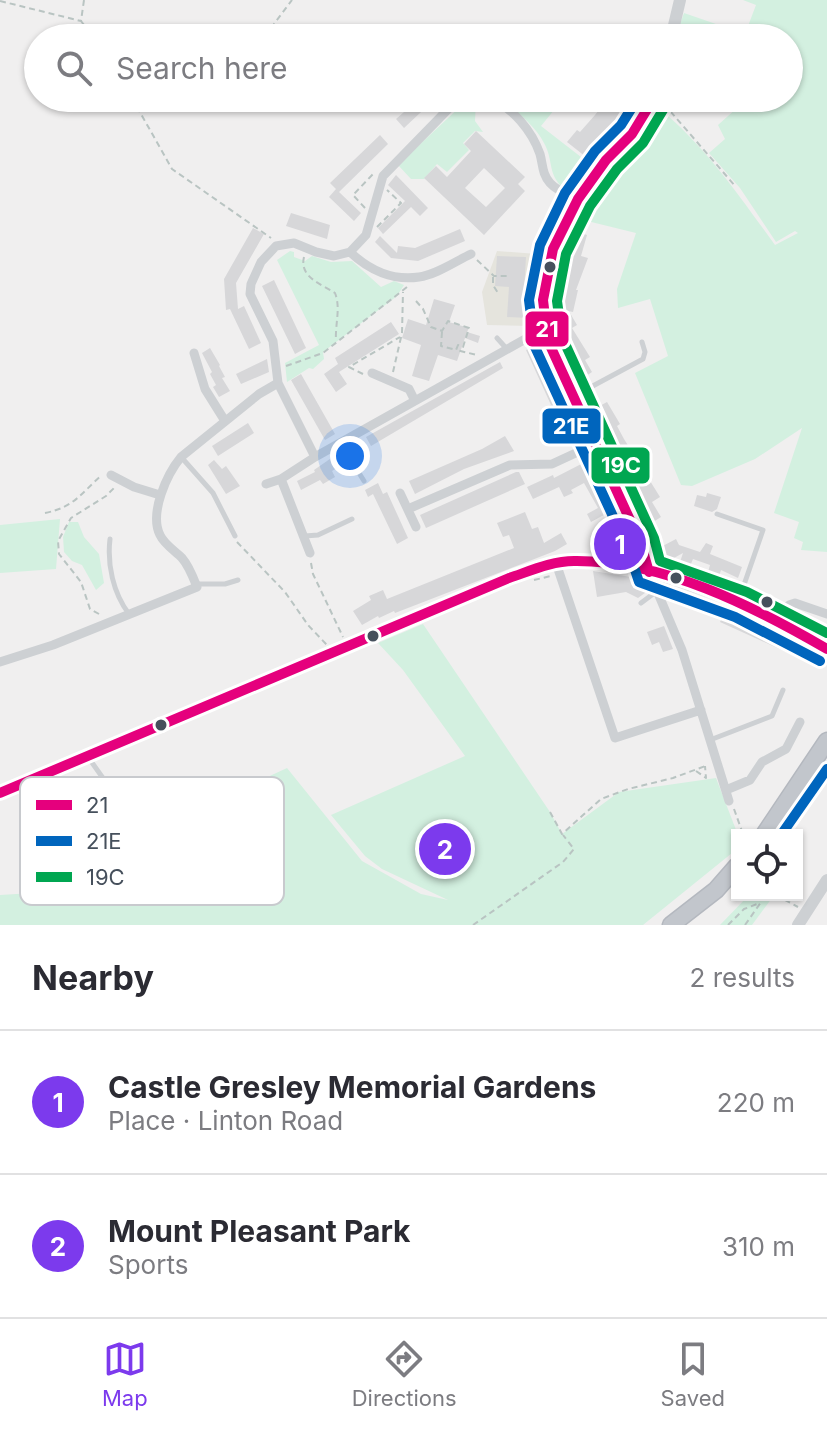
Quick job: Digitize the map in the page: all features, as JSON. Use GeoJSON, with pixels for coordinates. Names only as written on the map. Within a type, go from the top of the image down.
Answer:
{"type":"FeatureCollection","features":[{"type":"Feature","properties":{"kind":"highway"},"geometry":{"type":"LineString","coordinates":[[768,829],[826,745]]}},
{"type":"Feature","properties":{"kind":"highway"},"geometry":{"type":"LineString","coordinates":[[671,925],[716,890],[731,873]]}},
{"type":"Feature","properties":{"kind":"street"},"geometry":{"type":"LineString","coordinates":[[675,24],[680,0]]}},
{"type":"Feature","properties":{"kind":"street"},"geometry":{"type":"LineString","coordinates":[[315,457],[278,383],[273,341],[250,294],[251,284],[261,262],[276,246],[294,243],[334,256],[350,252],[366,235],[383,176],[445,112]]}},
{"type":"Feature","properties":{"kind":"street"},"geometry":{"type":"LineString","coordinates":[[511,112],[535,144],[543,181],[578,199]]}},
{"type":"Feature","properties":{"kind":"street"},"geometry":{"type":"LineString","coordinates":[[647,112],[632,134],[587,184],[553,249],[540,331],[548,341],[571,397],[641,544],[649,572],[682,650],[729,801]]}},
{"type":"Feature","properties":{"kind":"street"},"geometry":{"type":"LineString","coordinates":[[350,252],[374,270],[424,280],[471,254]]}},
{"type":"Feature","properties":{"kind":"street"},"geometry":{"type":"LineString","coordinates":[[266,484],[281,479],[415,401],[502,343],[540,331]]}},
{"type":"Feature","properties":{"kind":"street"},"geometry":{"type":"LineString","coordinates":[[194,353],[205,389],[225,421]]}},
{"type":"Feature","properties":{"kind":"street"},"geometry":{"type":"LineString","coordinates":[[372,373],[409,389],[415,401]]}},
{"type":"Feature","properties":{"kind":"street"},"geometry":{"type":"LineString","coordinates":[[0,662],[105,625],[197,587],[185,561],[161,537],[158,528],[160,495],[172,468],[181,457],[259,394],[278,383]]}},
{"type":"Feature","properties":{"kind":"street"},"geometry":{"type":"LineString","coordinates":[[408,509],[510,465],[528,460],[552,464],[593,445]]}},
{"type":"Feature","properties":{"kind":"street"},"geometry":{"type":"LineString","coordinates":[[115,478],[160,495]]}},
{"type":"Feature","properties":{"kind":"street"},"geometry":{"type":"LineString","coordinates":[[281,479],[310,553]]}},
{"type":"Feature","properties":{"kind":"street"},"geometry":{"type":"LineString","coordinates":[[400,493],[416,527]]}},
{"type":"Feature","properties":{"kind":"street"},"geometry":{"type":"LineString","coordinates":[[38,777],[509,578],[556,563],[577,561],[605,564],[683,582],[781,622],[826,650]]}},
{"type":"Feature","properties":{"kind":"street"},"geometry":{"type":"LineString","coordinates":[[556,563],[615,738],[701,710]]}},
{"type":"Feature","properties":{"kind":"street"},"geometry":{"type":"LineString","coordinates":[[781,622],[789,605],[795,603],[827,614]]}},
{"type":"Feature","properties":{"kind":"street"},"geometry":{"type":"LineString","coordinates":[[99,614],[105,625]]}},
{"type":"Feature","properties":{"kind":"street"},"geometry":{"type":"LineString","coordinates":[[726,790],[750,780],[762,762],[786,749],[800,722]]}},
{"type":"Feature","properties":{"kind":"street"},"geometry":{"type":"LineString","coordinates":[[0,793],[20,785]]}},
{"type":"Feature","properties":{"kind":"street"},"geometry":{"type":"LineString","coordinates":[[798,925],[827,880]]}},
{"type":"Feature","properties":{"kind":"lane"},"geometry":{"type":"LineString","coordinates":[[571,397],[643,359],[645,352],[642,342]]}},
{"type":"Feature","properties":{"kind":"lane"},"geometry":{"type":"LineString","coordinates":[[340,443],[364,481]]}},
{"type":"Feature","properties":{"kind":"lane"},"geometry":{"type":"LineString","coordinates":[[181,457],[213,493],[235,536]]}},
{"type":"Feature","properties":{"kind":"lane"},"geometry":{"type":"LineString","coordinates":[[717,514],[763,530],[737,603]]}},
{"type":"Feature","properties":{"kind":"lane"},"geometry":{"type":"LineString","coordinates":[[304,536],[318,535],[352,519]]}},
{"type":"Feature","properties":{"kind":"lane"},"geometry":{"type":"LineString","coordinates":[[110,539],[108,557],[111,570],[122,605],[129,615]]}},
{"type":"Feature","properties":{"kind":"lane"},"geometry":{"type":"LineString","coordinates":[[196,585],[225,584],[238,580]]}},
{"type":"Feature","properties":{"kind":"lane"},"geometry":{"type":"LineString","coordinates":[[641,603],[658,590]]}},
{"type":"Feature","properties":{"kind":"lane"},"geometry":{"type":"LineString","coordinates":[[709,740],[772,716],[783,690]]}},
{"type":"Feature","properties":{"kind":"lane"},"geometry":{"type":"LineString","coordinates":[[88,756],[102,777]]}},
{"type":"Feature","properties":{"kind":"path"},"geometry":{"type":"LineString","coordinates":[[81,21],[84,0]]}},
{"type":"Feature","properties":{"kind":"path"},"geometry":{"type":"LineString","coordinates":[[274,24],[292,0]]}},
{"type":"Feature","properties":{"kind":"path"},"geometry":{"type":"LineString","coordinates":[[0,1],[83,24]]}},
{"type":"Feature","properties":{"kind":"path"},"geometry":{"type":"LineString","coordinates":[[140,112],[172,169],[240,219],[270,236],[276,246]]}},
{"type":"Feature","properties":{"kind":"path"},"geometry":{"type":"LineString","coordinates":[[669,112],[736,187]]}},
{"type":"Feature","properties":{"kind":"path"},"geometry":{"type":"LineString","coordinates":[[366,235],[374,231],[401,203],[381,183]]}},
{"type":"Feature","properties":{"kind":"path"},"geometry":{"type":"LineString","coordinates":[[307,248],[303,269],[309,277],[335,293],[336,342]]}},
{"type":"Feature","properties":{"kind":"path"},"geometry":{"type":"LineString","coordinates":[[471,254],[494,276],[508,276]]}},
{"type":"Feature","properties":{"kind":"path"},"geometry":{"type":"LineString","coordinates":[[540,331],[531,306],[527,305],[527,276],[547,275]]}},
{"type":"Feature","properties":{"kind":"path"},"geometry":{"type":"LineString","coordinates":[[494,276],[493,285],[498,293]]}},
{"type":"Feature","properties":{"kind":"path"},"geometry":{"type":"LineString","coordinates":[[277,368],[315,357],[408,286],[410,277]]}},
{"type":"Feature","properties":{"kind":"path"},"geometry":{"type":"LineString","coordinates":[[392,381],[401,336],[403,290]]}},
{"type":"Feature","properties":{"kind":"path"},"geometry":{"type":"LineString","coordinates":[[416,301],[431,327],[442,331]]}},
{"type":"Feature","properties":{"kind":"path"},"geometry":{"type":"LineString","coordinates":[[456,350],[458,345],[463,347],[469,328],[448,321],[442,331],[441,346],[456,350],[478,355],[502,343]]}},
{"type":"Feature","properties":{"kind":"path"},"geometry":{"type":"LineString","coordinates":[[372,373],[367,376],[349,367],[401,336]]}},
{"type":"Feature","properties":{"kind":"path"},"geometry":{"type":"LineString","coordinates":[[45,513],[61,510],[84,495],[103,475],[115,478],[106,496],[71,518],[58,541],[59,554],[81,582],[90,609],[99,614]]}},
{"type":"Feature","properties":{"kind":"path"},"geometry":{"type":"LineString","coordinates":[[235,536],[238,546],[277,583],[308,625],[334,651]]}},
{"type":"Feature","properties":{"kind":"path"},"geometry":{"type":"LineString","coordinates":[[605,564],[623,551],[641,544]]}},
{"type":"Feature","properties":{"kind":"path"},"geometry":{"type":"LineString","coordinates":[[620,546],[623,551]]}},
{"type":"Feature","properties":{"kind":"path"},"geometry":{"type":"LineString","coordinates":[[310,553],[313,574],[348,645]]}},
{"type":"Feature","properties":{"kind":"path"},"geometry":{"type":"LineString","coordinates":[[529,581],[560,574]]}},
{"type":"Feature","properties":{"kind":"path"},"geometry":{"type":"LineString","coordinates":[[562,834],[601,799],[695,771],[705,765],[717,764]]}},
{"type":"Feature","properties":{"kind":"path"},"geometry":{"type":"LineString","coordinates":[[695,771],[706,778],[705,765]]}},
{"type":"Feature","properties":{"kind":"path"},"geometry":{"type":"LineString","coordinates":[[729,801],[741,829]]}},
{"type":"Feature","properties":{"kind":"path"},"geometry":{"type":"LineString","coordinates":[[473,925],[563,862],[574,849],[550,812]]}},
{"type":"Feature","properties":{"kind":"path"},"geometry":{"type":"LineString","coordinates":[[787,901],[805,912]]}},
{"type":"Feature","properties":{"kind":"path"},"geometry":{"type":"LineString","coordinates":[[728,925],[744,909],[760,903]]}},
{"type":"Feature","properties":{"kind":"path"},"geometry":{"type":"LineString","coordinates":[[745,925],[760,903]]}},
{"type":"Feature","properties":{"kind":"shaded area"},"geometry":{"type":"Polygon","coordinates":[[[497,251],[550,255],[532,326],[487,325],[482,292],[497,251]]]}},
{"type":"Feature","properties":{"kind":"green space"},"geometry":{"type":"Polygon","coordinates":[[[743,0],[827,0],[827,552],[801,550],[803,542],[794,538],[799,522],[774,513],[802,428],[755,459],[692,486],[681,485],[635,373],[668,356],[650,299],[618,308],[617,289],[636,233],[575,218],[592,184],[648,129],[658,112],[663,112],[707,156],[775,245],[798,233],[795,231],[776,242],[740,188],[709,153],[725,139],[718,125],[732,112],[803,112],[803,24],[749,24],[756,5],[743,0]]]}},
{"type":"Feature","properties":{"kind":"green space"},"geometry":{"type":"Polygon","coordinates":[[[684,13],[716,24],[680,24],[684,13]]]}},
{"type":"Feature","properties":{"kind":"green space"},"geometry":{"type":"Polygon","coordinates":[[[454,112],[475,112],[475,121],[483,132],[475,131],[463,143],[469,150],[447,172],[437,164],[424,179],[411,179],[398,165],[454,112]]]}},
{"type":"Feature","properties":{"kind":"green space"},"geometry":{"type":"Polygon","coordinates":[[[517,112],[552,112],[541,126],[590,164],[573,188],[563,188],[558,182],[547,149],[517,112]]]}},
{"type":"Feature","properties":{"kind":"green space"},"geometry":{"type":"Polygon","coordinates":[[[290,251],[294,252],[294,257],[305,261],[312,256],[331,262],[352,261],[381,287],[394,281],[404,285],[397,296],[323,352],[324,359],[313,369],[309,368],[287,382],[285,363],[319,345],[277,260],[290,251]]]}},
{"type":"Feature","properties":{"kind":"green space"},"geometry":{"type":"Polygon","coordinates":[[[60,519],[56,569],[0,573],[0,525],[60,519]]]}},
{"type":"Feature","properties":{"kind":"green space"},"geometry":{"type":"Polygon","coordinates":[[[69,522],[78,522],[84,537],[99,554],[104,583],[96,590],[82,565],[72,561],[64,552],[63,537],[69,522]]]}},
{"type":"Feature","properties":{"kind":"green space"},"geometry":{"type":"Polygon","coordinates":[[[423,624],[562,834],[619,792],[716,778],[736,829],[731,829],[731,854],[643,925],[0,925],[0,895],[20,894],[20,905],[284,905],[284,777],[268,777],[287,768],[362,861],[421,894],[448,900],[382,869],[365,856],[331,815],[465,756],[403,670],[378,643],[423,624]]]}},
{"type":"Feature","properties":{"kind":"green space"},"geometry":{"type":"Polygon","coordinates":[[[743,901],[770,901],[752,925],[720,925],[743,901]]]}},
{"type":"Feature","properties":{"kind":"building"},"geometry":{"type":"Polygon","coordinates":[[[404,112],[421,112],[404,128],[396,119],[404,112]]]}},
{"type":"Feature","properties":{"kind":"building"},"geometry":{"type":"Polygon","coordinates":[[[597,112],[622,112],[586,157],[567,142],[597,112]]]}},
{"type":"Feature","properties":{"kind":"building"},"geometry":{"type":"Polygon","coordinates":[[[476,131],[525,177],[518,184],[525,191],[484,235],[424,178],[436,166],[447,177],[471,151],[464,144],[476,131]],[[484,168],[465,188],[486,207],[505,188],[484,168]]]}},
{"type":"Feature","properties":{"kind":"building"},"geometry":{"type":"Polygon","coordinates":[[[380,135],[388,144],[339,192],[361,213],[354,221],[329,197],[336,189],[330,183],[380,135]]]}},
{"type":"Feature","properties":{"kind":"building"},"geometry":{"type":"Polygon","coordinates":[[[396,175],[428,208],[420,216],[411,207],[383,234],[378,228],[405,201],[388,185],[396,175]]]}},
{"type":"Feature","properties":{"kind":"building"},"geometry":{"type":"Polygon","coordinates":[[[291,213],[330,225],[327,239],[286,226],[291,213]]]}},
{"type":"Feature","properties":{"kind":"building"},"geometry":{"type":"Polygon","coordinates":[[[253,228],[264,234],[236,283],[238,309],[244,306],[261,343],[249,349],[230,309],[226,310],[224,279],[253,228]]]}},
{"type":"Feature","properties":{"kind":"building"},"geometry":{"type":"Polygon","coordinates":[[[460,229],[465,241],[418,261],[391,258],[375,242],[380,236],[397,253],[398,246],[415,248],[460,229]]]}},
{"type":"Feature","properties":{"kind":"building"},"geometry":{"type":"Polygon","coordinates":[[[573,230],[587,235],[581,256],[588,258],[576,290],[573,312],[554,308],[565,267],[560,265],[573,230]]]}},
{"type":"Feature","properties":{"kind":"building"},"geometry":{"type":"Polygon","coordinates":[[[497,256],[526,257],[523,307],[529,307],[528,318],[507,317],[509,287],[495,286],[497,256]]]}},
{"type":"Feature","properties":{"kind":"building"},"geometry":{"type":"Polygon","coordinates":[[[274,280],[306,348],[295,354],[262,286],[274,280]]]}},
{"type":"Feature","properties":{"kind":"building"},"geometry":{"type":"Polygon","coordinates":[[[434,299],[455,305],[449,322],[469,328],[467,332],[480,336],[478,343],[465,338],[457,361],[438,355],[429,381],[412,376],[421,345],[402,338],[408,319],[426,325],[434,299]]]}},
{"type":"Feature","properties":{"kind":"building"},"geometry":{"type":"Polygon","coordinates":[[[570,313],[577,325],[572,328],[590,357],[585,360],[592,372],[577,382],[563,352],[566,351],[555,321],[570,313]]]}},
{"type":"Feature","properties":{"kind":"building"},"geometry":{"type":"Polygon","coordinates":[[[391,322],[399,334],[339,372],[347,384],[336,392],[324,374],[338,364],[335,358],[391,322]]]}},
{"type":"Feature","properties":{"kind":"building"},"geometry":{"type":"Polygon","coordinates":[[[539,343],[582,436],[567,445],[546,407],[551,405],[526,350],[539,343]]]}},
{"type":"Feature","properties":{"kind":"building"},"geometry":{"type":"Polygon","coordinates":[[[210,348],[230,391],[219,397],[213,387],[216,385],[210,374],[212,372],[202,353],[210,348]]]}},
{"type":"Feature","properties":{"kind":"building"},"geometry":{"type":"Polygon","coordinates":[[[267,359],[269,372],[241,384],[236,374],[267,359]]]}},
{"type":"Feature","properties":{"kind":"building"},"geometry":{"type":"Polygon","coordinates":[[[500,362],[503,368],[371,446],[366,437],[500,362]]]}},
{"type":"Feature","properties":{"kind":"building"},"geometry":{"type":"Polygon","coordinates":[[[301,374],[335,434],[325,440],[291,380],[301,374]]]}},
{"type":"Feature","properties":{"kind":"building"},"geometry":{"type":"Polygon","coordinates":[[[607,402],[620,424],[617,426],[624,439],[660,497],[652,502],[661,517],[650,524],[602,437],[610,433],[596,408],[607,402]]]}},
{"type":"Feature","properties":{"kind":"building"},"geometry":{"type":"Polygon","coordinates":[[[248,423],[254,433],[218,456],[212,446],[248,423]]]}},
{"type":"Feature","properties":{"kind":"building"},"geometry":{"type":"Polygon","coordinates":[[[505,436],[514,451],[464,469],[415,494],[409,481],[505,436]]]}},
{"type":"Feature","properties":{"kind":"building"},"geometry":{"type":"Polygon","coordinates":[[[340,452],[346,462],[332,471],[335,477],[323,484],[320,480],[301,490],[297,481],[315,472],[340,452]]]}},
{"type":"Feature","properties":{"kind":"building"},"geometry":{"type":"Polygon","coordinates":[[[214,460],[222,469],[226,466],[240,486],[226,494],[208,465],[214,460]]]}},
{"type":"Feature","properties":{"kind":"building"},"geometry":{"type":"Polygon","coordinates":[[[589,460],[594,469],[591,470],[615,509],[591,522],[587,514],[598,508],[584,483],[564,497],[559,487],[533,499],[527,487],[553,475],[554,478],[589,460]]]}},
{"type":"Feature","properties":{"kind":"building"},"geometry":{"type":"Polygon","coordinates":[[[516,472],[525,484],[426,528],[420,515],[516,472]]]}},
{"type":"Feature","properties":{"kind":"building"},"geometry":{"type":"Polygon","coordinates":[[[378,483],[383,494],[387,492],[408,538],[397,544],[373,494],[368,497],[365,490],[378,483]]]}},
{"type":"Feature","properties":{"kind":"building"},"geometry":{"type":"Polygon","coordinates":[[[707,493],[721,497],[717,509],[712,512],[694,506],[697,495],[706,497],[707,493]]]}},
{"type":"Feature","properties":{"kind":"building"},"geometry":{"type":"Polygon","coordinates":[[[525,512],[532,529],[538,527],[544,543],[561,533],[567,544],[395,613],[378,616],[362,625],[353,611],[371,600],[369,596],[383,590],[387,599],[514,548],[509,535],[503,537],[497,523],[525,512]]]}},
{"type":"Feature","properties":{"kind":"building"},"geometry":{"type":"Polygon","coordinates":[[[676,539],[679,545],[700,552],[706,543],[713,546],[710,554],[742,567],[738,578],[721,570],[718,579],[707,576],[710,565],[693,559],[688,571],[678,568],[683,553],[665,563],[657,549],[676,539]]]}},
{"type":"Feature","properties":{"kind":"building"},"geometry":{"type":"Polygon","coordinates":[[[593,571],[631,577],[649,590],[638,598],[626,592],[597,597],[593,571]]]}},
{"type":"Feature","properties":{"kind":"building"},"geometry":{"type":"Polygon","coordinates":[[[727,608],[799,643],[793,655],[720,622],[727,608]]]}},
{"type":"Feature","properties":{"kind":"building"},"geometry":{"type":"Polygon","coordinates":[[[664,626],[673,649],[663,652],[659,642],[652,645],[647,632],[664,626]]]}},
{"type":"Feature","properties":{"kind":"transit line","name":"21E"},"geometry":{"type":"LineString","coordinates":[[629,112],[621,125],[595,151],[565,193],[540,245],[529,300],[535,347],[628,549],[639,582],[735,617],[820,661]]}},
{"type":"Feature","properties":{"kind":"transit line","name":"21"},"geometry":{"type":"LineString","coordinates":[[645,112],[632,134],[606,160],[578,199],[553,249],[543,300],[548,341],[641,544],[649,572]]}},
{"type":"Feature","properties":{"kind":"transit line","name":"19C"},"geometry":{"type":"LineString","coordinates":[[662,112],[643,143],[617,169],[590,206],[566,254],[557,301],[562,337],[654,538],[660,561],[747,592],[827,633]]}},
{"type":"Feature","properties":{"kind":"transit line","name":"21"},"geometry":{"type":"LineString","coordinates":[[38,777],[509,578],[558,563],[607,563],[674,577],[738,602],[827,649]]}},
{"type":"Feature","properties":{"kind":"transit line","name":"21E"},"geometry":{"type":"LineString","coordinates":[[785,829],[827,769]]}},
{"type":"Feature","properties":{"kind":"transit line","name":"21"},"geometry":{"type":"LineString","coordinates":[[0,793],[20,785]]}},
{"type":"Feature","properties":{"kind":"place","name":"Castle Gresley Memorial Gardens"},"geometry":{"type":"Point","coordinates":[620,544]}},
{"type":"Feature","properties":{"kind":"place","name":"Mount Pleasant Park"},"geometry":{"type":"Point","coordinates":[445,849]}}]}
